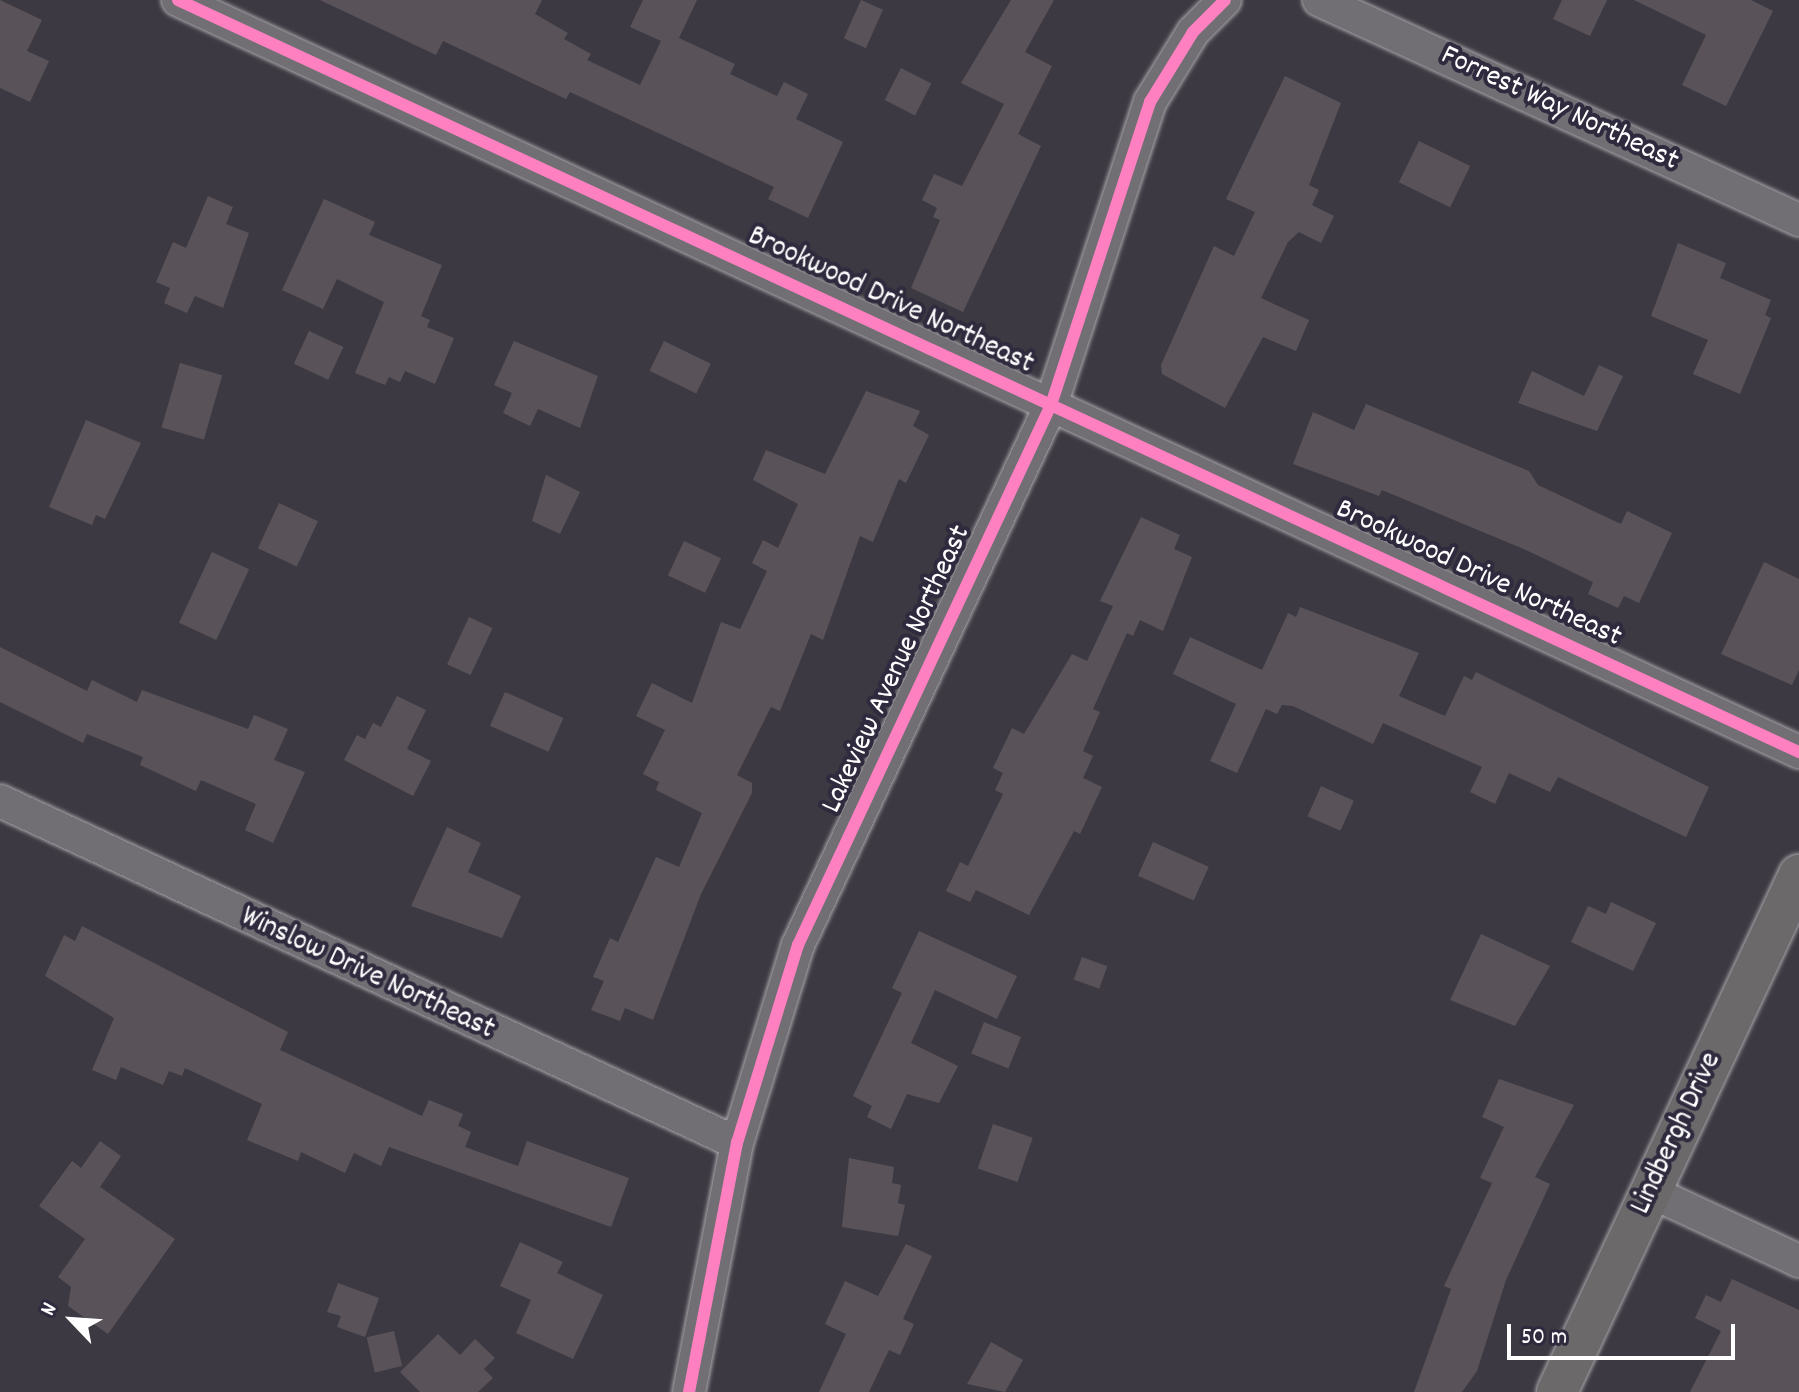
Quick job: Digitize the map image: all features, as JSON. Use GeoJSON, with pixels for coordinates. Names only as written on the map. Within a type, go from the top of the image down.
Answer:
{"type":"FeatureCollection","features":[{"type":"Feature","properties":{"kind":"main road","name":"Lindbergh Drive"},"geometry":{"type":"LineString","coordinates":[[1557,1392],[1799,875]]}},
{"type":"Feature","properties":{"kind":"street","name":"Brookwood Drive Northeast"},"geometry":{"type":"LineString","coordinates":[[178,0],[1799,752]]}},
{"type":"Feature","properties":{"kind":"street","name":"Lakeview Avenue Northeast"},"geometry":{"type":"LineString","coordinates":[[689,1392],[737,1143],[798,945],[1051,405],[1150,102],[1193,32],[1225,0]]}},
{"type":"Feature","properties":{"kind":"street","name":"Forrest Way Northeast"},"geometry":{"type":"LineString","coordinates":[[1319,0],[1799,220]]}},
{"type":"Feature","properties":{"kind":"street","name":"Winslow Drive Northeast"},"geometry":{"type":"LineString","coordinates":[[0,801],[737,1143]]}},
{"type":"Feature","properties":{"kind":"street"},"geometry":{"type":"LineString","coordinates":[[1651,1192],[1799,1261]]}},
{"type":"Feature","properties":{"kind":"building"},"geometry":{"type":"Polygon","coordinates":[[[0,0],[42,20],[27,51],[49,61],[30,102],[0,88],[0,0]]]}},
{"type":"Feature","properties":{"kind":"building"},"geometry":{"type":"Polygon","coordinates":[[[320,0],[542,0],[535,14],[568,33],[564,39],[591,54],[587,60],[640,85],[661,41],[630,27],[643,0],[697,0],[679,38],[735,64],[730,74],[777,96],[784,82],[808,94],[796,119],[843,142],[808,218],[768,199],[774,187],[570,92],[566,99],[443,41],[436,55],[320,0]]]}},
{"type":"Feature","properties":{"kind":"building"},"geometry":{"type":"Polygon","coordinates":[[[861,0],[883,10],[866,48],[844,38],[861,0]]]}},
{"type":"Feature","properties":{"kind":"building"},"geometry":{"type":"Polygon","coordinates":[[[1011,0],[1054,0],[1025,52],[1052,66],[1018,134],[1041,146],[963,312],[911,288],[940,220],[933,217],[937,208],[922,200],[934,174],[962,186],[1004,104],[961,83],[1011,0]]]}},
{"type":"Feature","properties":{"kind":"building"},"geometry":{"type":"Polygon","coordinates":[[[1562,0],[1607,0],[1590,36],[1553,19],[1562,0]]]}},
{"type":"Feature","properties":{"kind":"building"},"geometry":{"type":"Polygon","coordinates":[[[1634,0],[1751,0],[1773,11],[1726,106],[1682,85],[1706,35],[1634,0]]]}},
{"type":"Feature","properties":{"kind":"building"},"geometry":{"type":"Polygon","coordinates":[[[901,68],[931,83],[915,116],[885,100],[901,68]]]}},
{"type":"Feature","properties":{"kind":"building"},"geometry":{"type":"Polygon","coordinates":[[[1285,76],[1341,103],[1309,185],[1319,190],[1312,205],[1334,216],[1321,243],[1299,232],[1288,242],[1261,298],[1309,320],[1296,351],[1263,337],[1225,408],[1162,374],[1161,365],[1214,246],[1234,256],[1255,212],[1226,199],[1285,76]]]}},
{"type":"Feature","properties":{"kind":"building"},"geometry":{"type":"Polygon","coordinates":[[[1419,141],[1470,166],[1450,207],[1399,182],[1419,141]]]}},
{"type":"Feature","properties":{"kind":"building"},"geometry":{"type":"Polygon","coordinates":[[[208,196],[233,207],[226,224],[249,233],[223,308],[195,296],[187,313],[164,303],[170,288],[156,282],[173,242],[186,248],[208,196]]]}},
{"type":"Feature","properties":{"kind":"building"},"geometry":{"type":"Polygon","coordinates":[[[324,199],[375,222],[369,235],[442,265],[421,316],[430,320],[427,327],[454,338],[435,384],[405,371],[400,382],[389,377],[385,385],[355,373],[384,302],[337,279],[323,309],[282,290],[324,199]]]}},
{"type":"Feature","properties":{"kind":"building"},"geometry":{"type":"Polygon","coordinates":[[[1678,243],[1726,263],[1720,278],[1771,300],[1765,315],[1771,318],[1740,394],[1693,374],[1708,340],[1651,316],[1678,243]]]}},
{"type":"Feature","properties":{"kind":"building"},"geometry":{"type":"Polygon","coordinates":[[[309,331],[343,347],[328,380],[294,364],[309,331]]]}},
{"type":"Feature","properties":{"kind":"building"},"geometry":{"type":"Polygon","coordinates":[[[514,341],[598,376],[580,428],[538,409],[530,426],[503,413],[512,393],[494,385],[514,341]]]}},
{"type":"Feature","properties":{"kind":"building"},"geometry":{"type":"Polygon","coordinates":[[[664,341],[711,364],[696,393],[650,371],[664,341]]]}},
{"type":"Feature","properties":{"kind":"building"},"geometry":{"type":"Polygon","coordinates":[[[180,363],[222,375],[204,440],[162,427],[180,363]]]}},
{"type":"Feature","properties":{"kind":"building"},"geometry":{"type":"Polygon","coordinates":[[[1599,365],[1623,376],[1597,431],[1518,403],[1532,371],[1584,396],[1599,365]]]}},
{"type":"Feature","properties":{"kind":"building"},"geometry":{"type":"Polygon","coordinates":[[[866,391],[920,411],[913,426],[929,435],[906,483],[899,479],[873,542],[860,536],[823,640],[811,634],[780,711],[771,707],[737,775],[752,783],[752,793],[701,894],[653,1020],[625,1008],[620,1021],[591,1010],[604,981],[593,977],[610,938],[618,942],[656,857],[679,867],[702,813],[656,790],[659,782],[643,774],[665,730],[636,716],[652,683],[692,703],[721,622],[740,629],[767,571],[752,563],[763,540],[778,548],[798,504],[753,480],[766,450],[825,474],[866,391]]]}},
{"type":"Feature","properties":{"kind":"building"},"geometry":{"type":"Polygon","coordinates":[[[1366,404],[1529,471],[1538,485],[1621,524],[1627,511],[1672,533],[1639,603],[1624,596],[1618,608],[1588,594],[1593,582],[1526,550],[1382,490],[1379,496],[1293,464],[1313,412],[1354,430],[1366,404]]]}},
{"type":"Feature","properties":{"kind":"building"},"geometry":{"type":"Polygon","coordinates":[[[86,420],[141,443],[105,519],[96,515],[92,525],[49,507],[86,420]]]}},
{"type":"Feature","properties":{"kind":"building"},"geometry":{"type":"Polygon","coordinates":[[[546,475],[580,492],[560,534],[532,521],[546,475]]]}},
{"type":"Feature","properties":{"kind":"building"},"geometry":{"type":"Polygon","coordinates":[[[279,503],[318,521],[297,566],[258,548],[279,503]]]}},
{"type":"Feature","properties":{"kind":"building"},"geometry":{"type":"Polygon","coordinates":[[[1141,517],[1180,535],[1174,549],[1192,557],[1163,631],[1140,620],[1133,636],[1127,633],[1093,709],[1100,712],[1083,751],[1093,756],[1083,778],[1102,787],[1080,834],[1074,831],[1029,915],[976,890],[970,902],[946,891],[960,862],[968,866],[1003,794],[995,790],[1003,773],[993,768],[1012,728],[1024,734],[1072,654],[1087,661],[1113,606],[1100,601],[1141,517]]]}},
{"type":"Feature","properties":{"kind":"building"},"geometry":{"type":"Polygon","coordinates":[[[684,541],[721,558],[705,593],[668,575],[684,541]]]}},
{"type":"Feature","properties":{"kind":"building"},"geometry":{"type":"Polygon","coordinates":[[[212,552],[249,569],[216,640],[179,623],[212,552]]]}},
{"type":"Feature","properties":{"kind":"building"},"geometry":{"type":"Polygon","coordinates":[[[1764,562],[1799,579],[1799,670],[1792,685],[1721,654],[1764,562]]]}},
{"type":"Feature","properties":{"kind":"building"},"geometry":{"type":"Polygon","coordinates":[[[1300,607],[1419,653],[1399,696],[1445,716],[1464,676],[1472,680],[1476,672],[1709,787],[1686,837],[1558,777],[1550,792],[1509,773],[1495,804],[1470,792],[1482,767],[1383,723],[1373,744],[1293,706],[1282,705],[1277,714],[1266,709],[1237,773],[1210,761],[1236,704],[1173,674],[1190,637],[1262,670],[1288,613],[1296,617],[1300,607]]]}},
{"type":"Feature","properties":{"kind":"building"},"geometry":{"type":"Polygon","coordinates":[[[469,617],[493,628],[471,675],[447,664],[469,617]]]}},
{"type":"Feature","properties":{"kind":"building"},"geometry":{"type":"Polygon","coordinates":[[[0,647],[87,691],[92,680],[137,702],[142,690],[248,729],[254,715],[288,729],[274,760],[305,772],[273,843],[245,830],[256,804],[201,780],[196,791],[140,765],[143,757],[87,734],[83,743],[0,702],[0,647]]]}},
{"type":"Feature","properties":{"kind":"building"},"geometry":{"type":"Polygon","coordinates":[[[505,692],[563,718],[548,752],[490,726],[505,692]]]}},
{"type":"Feature","properties":{"kind":"building"},"geometry":{"type":"Polygon","coordinates":[[[397,696],[426,710],[407,749],[431,761],[413,796],[344,760],[357,735],[365,739],[373,723],[381,727],[397,696]]]}},
{"type":"Feature","properties":{"kind":"building"},"geometry":{"type":"Polygon","coordinates":[[[1321,786],[1354,801],[1340,831],[1308,816],[1321,786]]]}},
{"type":"Feature","properties":{"kind":"building"},"geometry":{"type":"Polygon","coordinates":[[[447,827],[481,843],[468,872],[521,896],[502,938],[411,906],[447,827]]]}},
{"type":"Feature","properties":{"kind":"building"},"geometry":{"type":"Polygon","coordinates":[[[1153,842],[1209,867],[1194,901],[1138,876],[1153,842]]]}},
{"type":"Feature","properties":{"kind":"building"},"geometry":{"type":"Polygon","coordinates":[[[1611,902],[1656,923],[1633,971],[1571,942],[1588,906],[1606,914],[1611,902]]]}},
{"type":"Feature","properties":{"kind":"building"},"geometry":{"type":"Polygon","coordinates":[[[82,926],[288,1032],[280,1050],[422,1116],[429,1100],[463,1114],[458,1126],[471,1132],[465,1147],[518,1166],[527,1141],[629,1178],[611,1227],[389,1147],[381,1166],[354,1153],[345,1173],[301,1152],[298,1161],[247,1140],[262,1104],[185,1068],[182,1076],[169,1071],[163,1085],[121,1067],[116,1080],[92,1070],[114,1018],[45,976],[64,935],[75,941],[82,926]]]}},
{"type":"Feature","properties":{"kind":"building"},"geometry":{"type":"Polygon","coordinates":[[[919,931],[1017,976],[997,1019],[935,990],[911,1043],[958,1066],[939,1103],[907,1094],[891,1129],[867,1117],[872,1106],[853,1096],[902,993],[892,988],[919,931]]]}},
{"type":"Feature","properties":{"kind":"building"},"geometry":{"type":"Polygon","coordinates":[[[1481,934],[1550,966],[1515,1026],[1450,1000],[1481,934]]]}},
{"type":"Feature","properties":{"kind":"building"},"geometry":{"type":"Polygon","coordinates":[[[1082,957],[1107,966],[1099,989],[1074,980],[1082,957]]]}},
{"type":"Feature","properties":{"kind":"building"},"geometry":{"type":"Polygon","coordinates":[[[984,1022],[1021,1037],[1008,1069],[971,1054],[984,1022]]]}},
{"type":"Feature","properties":{"kind":"building"},"geometry":{"type":"Polygon","coordinates":[[[1499,1079],[1574,1105],[1535,1177],[1550,1184],[1506,1280],[1477,1371],[1462,1392],[1414,1392],[1451,1289],[1444,1286],[1492,1183],[1480,1178],[1504,1127],[1482,1117],[1499,1079]]]}},
{"type":"Feature","properties":{"kind":"building"},"geometry":{"type":"Polygon","coordinates":[[[993,1124],[1033,1138],[1017,1182],[978,1168],[993,1124]]]}},
{"type":"Feature","properties":{"kind":"building"},"geometry":{"type":"Polygon","coordinates":[[[100,1141],[121,1156],[100,1187],[175,1239],[108,1334],[68,1306],[71,1287],[58,1277],[85,1239],[39,1206],[72,1161],[81,1168],[100,1141]]]}},
{"type":"Feature","properties":{"kind":"building"},"geometry":{"type":"Polygon","coordinates":[[[849,1158],[894,1167],[892,1183],[901,1185],[898,1203],[905,1205],[898,1236],[842,1227],[849,1158]]]}},
{"type":"Feature","properties":{"kind":"building"},"geometry":{"type":"Polygon","coordinates":[[[520,1242],[563,1262],[557,1273],[603,1295],[573,1359],[516,1333],[531,1300],[500,1286],[520,1242]]]}},
{"type":"Feature","properties":{"kind":"building"},"geometry":{"type":"Polygon","coordinates":[[[906,1244],[932,1256],[903,1319],[914,1324],[900,1355],[889,1350],[869,1392],[819,1392],[846,1334],[825,1324],[845,1281],[878,1296],[906,1244]]]}},
{"type":"Feature","properties":{"kind":"building"},"geometry":{"type":"Polygon","coordinates":[[[1732,1279],[1799,1310],[1799,1392],[1690,1392],[1721,1331],[1695,1318],[1706,1295],[1721,1302],[1732,1279]]]}},
{"type":"Feature","properties":{"kind":"building"},"geometry":{"type":"Polygon","coordinates":[[[338,1283],[379,1298],[365,1337],[337,1327],[341,1316],[327,1312],[338,1283]]]}},
{"type":"Feature","properties":{"kind":"building"},"geometry":{"type":"Polygon","coordinates":[[[394,1331],[402,1366],[375,1372],[367,1337],[394,1331]]]}},
{"type":"Feature","properties":{"kind":"building"},"geometry":{"type":"Polygon","coordinates":[[[438,1334],[460,1355],[475,1339],[495,1358],[484,1369],[493,1378],[478,1392],[420,1392],[400,1372],[438,1334]]]}},
{"type":"Feature","properties":{"kind":"building"},"geometry":{"type":"Polygon","coordinates":[[[991,1342],[1023,1360],[1005,1392],[967,1384],[991,1342]]]}},
{"type":"Feature","properties":{"kind":"cycle path"},"geometry":{"type":"LineString","coordinates":[[178,0],[1799,752]]}},
{"type":"Feature","properties":{"kind":"cycle path"},"geometry":{"type":"LineString","coordinates":[[689,1392],[737,1143],[798,945],[1051,405],[1150,102],[1193,32],[1225,0]]}}]}
